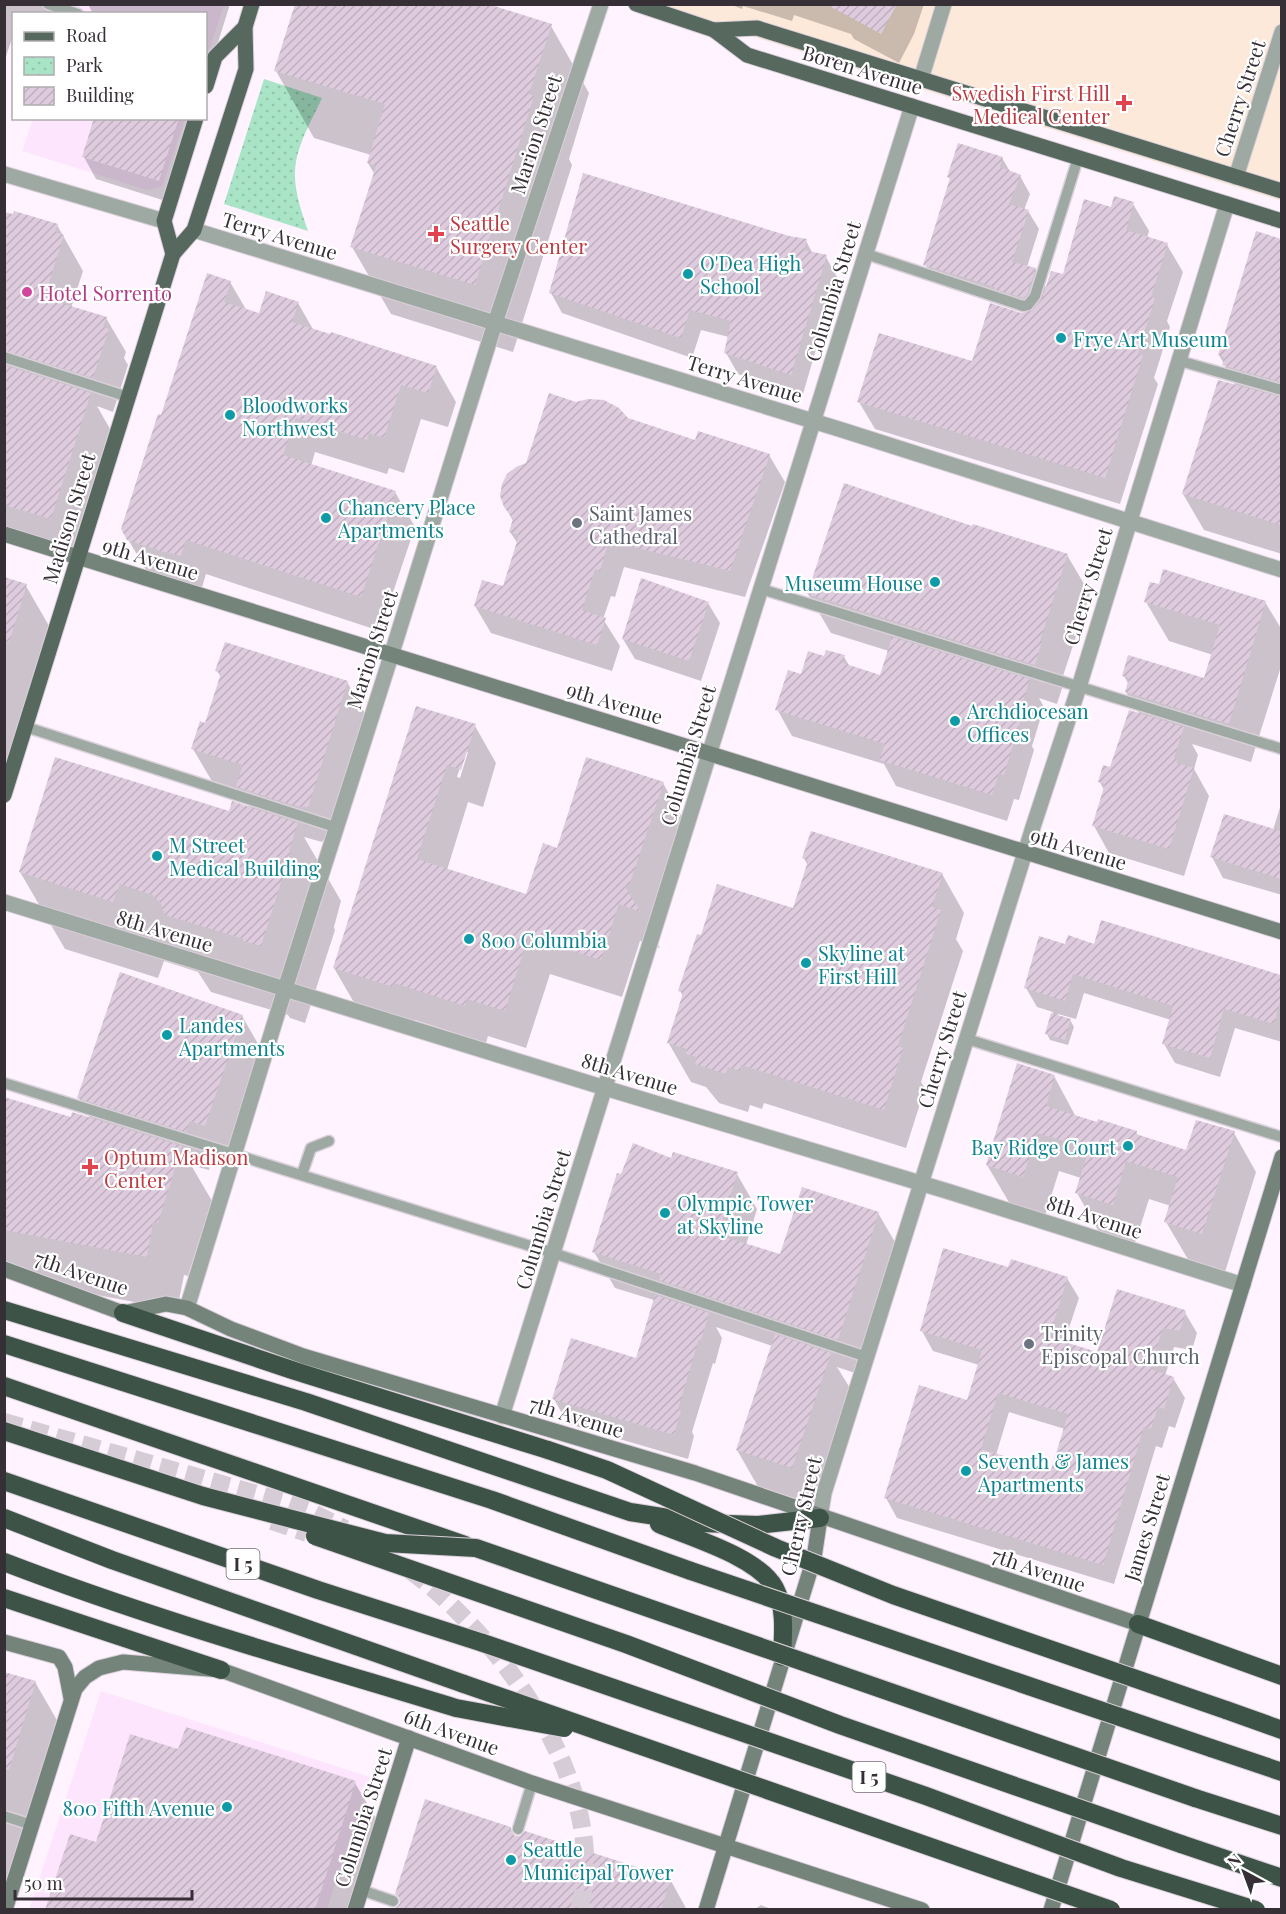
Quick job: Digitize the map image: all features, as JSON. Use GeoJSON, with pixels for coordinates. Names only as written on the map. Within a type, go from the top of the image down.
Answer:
{"type":"FeatureCollection","features":[{"type":"Feature","properties":{"kind":"highway"},"geometry":{"type":"LineString","coordinates":[[4,1310],[306,1402],[630,1512],[742,1557],[762,1572],[775,1588],[784,1617],[782,1657]]}},
{"type":"Feature","properties":{"kind":"highway"},"geometry":{"type":"LineString","coordinates":[[123,1312],[294,1371],[607,1470],[776,1548],[893,1595],[1281,1730]]}},
{"type":"Feature","properties":{"kind":"highway"},"geometry":{"type":"LineString","coordinates":[[4,1344],[492,1500],[691,1571],[1281,1772]]}},
{"type":"Feature","properties":{"kind":"highway"},"geometry":{"type":"LineString","coordinates":[[4,1386],[1281,1826]]}},
{"type":"Feature","properties":{"kind":"highway"},"geometry":{"type":"LineString","coordinates":[[4,1431],[203,1496],[385,1543],[476,1548]]}},
{"type":"Feature","properties":{"kind":"highway","name":"I 5"},"geometry":{"type":"LineString","coordinates":[[4,1481],[926,1796],[1121,1868],[1256,1910]]}},
{"type":"Feature","properties":{"kind":"highway"},"geometry":{"type":"LineString","coordinates":[[630,1512],[700,1523],[758,1525],[820,1518]]}},
{"type":"Feature","properties":{"kind":"highway","name":"I 5"},"geometry":{"type":"LineString","coordinates":[[4,1518],[112,1560],[1111,1910]]}},
{"type":"Feature","properties":{"kind":"highway"},"geometry":{"type":"LineString","coordinates":[[307,1533],[626,1644],[840,1725],[1281,1878]]}},
{"type":"Feature","properties":{"kind":"highway"},"geometry":{"type":"LineString","coordinates":[[4,1562],[203,1632],[456,1708],[625,1740]]}},
{"type":"Feature","properties":{"kind":"highway"},"geometry":{"type":"LineString","coordinates":[[4,1598],[221,1670]]}},
{"type":"Feature","properties":{"kind":"highway"},"geometry":{"type":"LineString","coordinates":[[1138,1624],[1281,1676]]}},
{"type":"Feature","properties":{"kind":"main road","name":"Madison Street"},"geometry":{"type":"LineString","coordinates":[[4,795],[173,254],[194,230],[246,69],[245,27],[252,4]]}},
{"type":"Feature","properties":{"kind":"main road","name":"Boren Avenue"},"geometry":{"type":"LineString","coordinates":[[636,4],[714,30],[747,55],[1281,221]]}},
{"type":"Feature","properties":{"kind":"main road","name":"Madison Street"},"geometry":{"type":"LineString","coordinates":[[207,78],[210,55],[245,27]]}},
{"type":"Feature","properties":{"kind":"main road","name":"Boren Avenue"},"geometry":{"type":"LineString","coordinates":[[714,30],[757,28],[1281,191]]}},
{"type":"Feature","properties":{"kind":"main road"},"geometry":{"type":"LineString","coordinates":[[173,254],[164,221],[195,120]]}},
{"type":"Feature","properties":{"kind":"street","name":"Marion Street"},"geometry":{"type":"LineString","coordinates":[[187,1308],[335,827],[392,656],[495,323],[601,4]]}},
{"type":"Feature","properties":{"kind":"street"},"geometry":{"type":"LineString","coordinates":[[921,79],[944,4]]}},
{"type":"Feature","properties":{"kind":"street","name":"Cherry Street"},"geometry":{"type":"LineString","coordinates":[[1236,177],[1281,32]]}},
{"type":"Feature","properties":{"kind":"street","name":"Columbia Street"},"geometry":{"type":"LineString","coordinates":[[502,1416],[912,106]]}},
{"type":"Feature","properties":{"kind":"street"},"geometry":{"type":"LineString","coordinates":[[4,174],[164,221]]}},
{"type":"Feature","properties":{"kind":"street","name":"Cherry Street"},"geometry":{"type":"LineString","coordinates":[[706,1910],[814,1558],[824,1493],[1180,361],[1227,204]]}},
{"type":"Feature","properties":{"kind":"street","name":"Terry Avenue"},"geometry":{"type":"LineString","coordinates":[[194,230],[813,421],[1281,570]]}},
{"type":"Feature","properties":{"kind":"street","name":"9th Avenue"},"geometry":{"type":"LineString","coordinates":[[4,534],[1281,932]]}},
{"type":"Feature","properties":{"kind":"street","name":"8th Avenue"},"geometry":{"type":"LineString","coordinates":[[4,902],[604,1088],[921,1183],[1243,1285]]}},
{"type":"Feature","properties":{"kind":"street","name":"James Street"},"geometry":{"type":"LineString","coordinates":[[1050,1910],[1281,1157]]}},
{"type":"Feature","properties":{"kind":"street","name":"7th Avenue"},"geometry":{"type":"LineString","coordinates":[[4,1269],[123,1312],[166,1304],[187,1308],[231,1329],[303,1356],[695,1473],[820,1518],[1138,1624]]}},
{"type":"Feature","properties":{"kind":"street"},"geometry":{"type":"LineString","coordinates":[[4,1641],[59,1657],[65,1667],[71,1698],[5,1910]]}},
{"type":"Feature","properties":{"kind":"street","name":"6th Avenue"},"geometry":{"type":"LineString","coordinates":[[71,1698],[79,1682],[106,1665],[123,1662],[221,1670],[532,1783],[921,1910]]}},
{"type":"Feature","properties":{"kind":"street","name":"Columbia Street"},"geometry":{"type":"LineString","coordinates":[[355,1910],[409,1738]]}},
{"type":"Feature","properties":{"kind":"lane"},"geometry":{"type":"LineString","coordinates":[[48,4],[72,12]]}},
{"type":"Feature","properties":{"kind":"lane"},"geometry":{"type":"LineString","coordinates":[[866,254],[1023,306],[1028,305],[1035,296],[1078,158]]}},
{"type":"Feature","properties":{"kind":"lane"},"geometry":{"type":"LineString","coordinates":[[4,357],[128,397]]}},
{"type":"Feature","properties":{"kind":"lane"},"geometry":{"type":"LineString","coordinates":[[1180,361],[1281,390]]}},
{"type":"Feature","properties":{"kind":"lane"},"geometry":{"type":"LineString","coordinates":[[761,589],[1281,749]]}},
{"type":"Feature","properties":{"kind":"lane"},"geometry":{"type":"LineString","coordinates":[[26,727],[335,827]]}},
{"type":"Feature","properties":{"kind":"lane"},"geometry":{"type":"LineString","coordinates":[[967,1039],[1281,1137]]}},
{"type":"Feature","properties":{"kind":"lane"},"geometry":{"type":"LineString","coordinates":[[4,1083],[553,1253],[867,1357]]}},
{"type":"Feature","properties":{"kind":"lane"},"geometry":{"type":"LineString","coordinates":[[302,1174],[311,1148],[328,1141]]}},
{"type":"Feature","properties":{"kind":"lane"},"geometry":{"type":"LineString","coordinates":[[518,1829],[532,1783]]}},
{"type":"Feature","properties":{"kind":"lane"},"geometry":{"type":"LineString","coordinates":[[4,1816],[32,1825]]}},
{"type":"Feature","properties":{"kind":"lane"},"geometry":{"type":"LineString","coordinates":[[361,1890],[393,1901]]}},
{"type":"Feature","properties":{"kind":"shaded area"},"geometry":{"type":"Polygon","coordinates":[[[71,5],[224,5],[207,56],[207,12],[69,12],[71,5]]]}},
{"type":"Feature","properties":{"kind":"shaded area","name":"Swedish First Hill Medical Center"},"geometry":{"type":"Polygon","coordinates":[[[651,5],[1281,5],[1281,201],[651,5]]]}},
{"type":"Feature","properties":{"kind":"shaded area"},"geometry":{"type":"Polygon","coordinates":[[[33,120],[185,120],[162,187],[147,190],[22,151],[33,120]]]}},
{"type":"Feature","properties":{"kind":"shaded area","name":"800 Fifth Avenue"},"geometry":{"type":"Polygon","coordinates":[[[101,1691],[370,1777],[327,1909],[29,1910],[101,1691]]]}},
{"type":"Feature","properties":{"kind":"green space"},"geometry":{"type":"Polygon","coordinates":[[[264,79],[322,98],[305,134],[296,162],[296,187],[308,231],[224,204],[264,79]]]}},
{"type":"Feature","properties":{"kind":"building"},"geometry":{"type":"Polygon","coordinates":[[[295,4],[488,4],[552,24],[529,94],[534,96],[475,285],[350,247],[376,166],[367,163],[385,104],[274,71],[295,4]]]}},
{"type":"Feature","properties":{"kind":"building"},"geometry":{"type":"Polygon","coordinates":[[[826,4],[897,4],[881,34],[826,4]]]}},
{"type":"Feature","properties":{"kind":"building"},"geometry":{"type":"Polygon","coordinates":[[[93,120],[178,120],[159,181],[82,157],[93,120]]]}},
{"type":"Feature","properties":{"kind":"building"},"geometry":{"type":"Polygon","coordinates":[[[958,143],[1003,157],[1000,167],[1021,175],[1009,204],[1029,210],[1012,262],[1036,268],[1024,298],[923,265],[950,178],[947,177],[958,143]]]}},
{"type":"Feature","properties":{"kind":"building","name":"O'Dea High School"},"geometry":{"type":"Polygon","coordinates":[[[583,173],[789,236],[807,239],[804,250],[827,255],[791,375],[724,353],[731,321],[690,310],[681,338],[549,293],[583,173]]]}},
{"type":"Feature","properties":{"kind":"building","name":"Frye Art Museum"},"geometry":{"type":"Polygon","coordinates":[[[1114,196],[1134,202],[1126,230],[1168,243],[1151,297],[1155,298],[1138,354],[1143,355],[1105,478],[857,402],[879,333],[972,361],[990,303],[1021,313],[1033,310],[1042,299],[1051,271],[1063,274],[1084,199],[1111,207],[1114,196]]]}},
{"type":"Feature","properties":{"kind":"building","name":"Hotel Sorrento"},"geometry":{"type":"Polygon","coordinates":[[[14,211],[58,224],[55,232],[64,235],[44,298],[107,317],[103,327],[109,329],[93,378],[4,350],[4,212],[13,214],[14,211]]]}},
{"type":"Feature","properties":{"kind":"building"},"geometry":{"type":"Polygon","coordinates":[[[1256,231],[1281,239],[1281,382],[1222,365],[1225,358],[1218,355],[1256,231]]]}},
{"type":"Feature","properties":{"kind":"building"},"geometry":{"type":"Polygon","coordinates":[[[207,273],[231,281],[224,302],[259,313],[266,291],[299,302],[292,322],[437,366],[428,393],[401,385],[384,438],[369,433],[367,440],[296,418],[283,455],[396,491],[361,597],[186,540],[181,556],[167,553],[127,540],[121,529],[207,273]]]}},
{"type":"Feature","properties":{"kind":"building"},"geometry":{"type":"Polygon","coordinates":[[[4,365],[91,393],[51,519],[4,505],[4,365]]]}},
{"type":"Feature","properties":{"kind":"building"},"geometry":{"type":"Polygon","coordinates":[[[1218,380],[1281,397],[1281,525],[1182,494],[1218,380]]]}},
{"type":"Feature","properties":{"kind":"building","name":"Saint James Cathedral"},"geometry":{"type":"Polygon","coordinates":[[[549,393],[576,402],[588,399],[604,400],[619,408],[628,418],[695,440],[698,431],[770,454],[730,571],[609,541],[600,571],[595,569],[582,610],[606,618],[597,645],[474,606],[482,580],[503,586],[519,535],[509,532],[513,519],[504,507],[500,496],[502,484],[507,474],[526,463],[549,393]]]}},
{"type":"Feature","properties":{"kind":"building","name":"Museum House"},"geometry":{"type":"Polygon","coordinates":[[[844,483],[972,526],[973,524],[1068,554],[1040,641],[1042,641],[1035,665],[807,594],[844,483]]]}},
{"type":"Feature","properties":{"kind":"building"},"geometry":{"type":"Polygon","coordinates":[[[1163,569],[1266,601],[1229,724],[1125,692],[1129,678],[1122,676],[1128,655],[1204,678],[1220,625],[1144,602],[1150,582],[1159,584],[1163,569]]]}},
{"type":"Feature","properties":{"kind":"building"},"geometry":{"type":"Polygon","coordinates":[[[4,577],[27,584],[9,643],[4,642],[4,577]]]}},
{"type":"Feature","properties":{"kind":"building"},"geometry":{"type":"Polygon","coordinates":[[[641,578],[709,602],[689,661],[622,639],[641,578]]]}},
{"type":"Feature","properties":{"kind":"building","name":"Archdiocesan Offices"},"geometry":{"type":"Polygon","coordinates":[[[892,637],[1030,679],[1004,775],[999,773],[992,795],[879,760],[885,744],[775,710],[788,670],[801,674],[808,651],[824,656],[826,650],[845,655],[843,663],[880,675],[892,637]]]}},
{"type":"Feature","properties":{"kind":"building"},"geometry":{"type":"Polygon","coordinates":[[[225,642],[348,681],[308,808],[236,787],[243,765],[191,749],[200,721],[205,723],[221,673],[215,671],[225,642]]]}},
{"type":"Feature","properties":{"kind":"building"},"geometry":{"type":"Polygon","coordinates":[[[416,706],[476,724],[461,770],[447,765],[417,859],[526,894],[543,843],[557,848],[586,757],[664,782],[630,883],[625,887],[641,912],[619,904],[601,960],[528,937],[505,1011],[467,999],[465,1006],[394,983],[393,987],[333,968],[416,706]]]}},
{"type":"Feature","properties":{"kind":"building"},"geometry":{"type":"Polygon","coordinates":[[[1129,710],[1184,727],[1174,758],[1178,759],[1176,763],[1194,768],[1169,849],[1092,826],[1105,784],[1098,782],[1103,765],[1110,767],[1129,710]]]}},
{"type":"Feature","properties":{"kind":"building","name":"M Street Medical Building"},"geometry":{"type":"Polygon","coordinates":[[[55,757],[229,811],[232,801],[298,823],[261,946],[165,915],[160,902],[152,895],[120,884],[113,902],[19,872],[55,757]]]}},
{"type":"Feature","properties":{"kind":"building"},"geometry":{"type":"Polygon","coordinates":[[[1224,814],[1281,831],[1281,879],[1210,857],[1224,814]]]}},
{"type":"Feature","properties":{"kind":"building","name":"Skyline at First Hill"},"geometry":{"type":"Polygon","coordinates":[[[811,831],[943,873],[932,907],[941,910],[898,1046],[903,1048],[884,1110],[741,1065],[740,1071],[728,1067],[726,1074],[695,1064],[697,1057],[686,1054],[687,1049],[667,1043],[683,993],[678,991],[697,934],[701,935],[717,884],[793,908],[808,861],[802,858],[811,831]]]}},
{"type":"Feature","properties":{"kind":"building"},"geometry":{"type":"Polygon","coordinates":[[[1101,920],[1281,975],[1281,999],[1274,1024],[1224,1009],[1210,1058],[1162,1044],[1173,1006],[1073,974],[1065,1001],[1024,988],[1039,936],[1065,944],[1068,935],[1094,944],[1101,920]]]}},
{"type":"Feature","properties":{"kind":"building","name":"Landes Apartments"},"geometry":{"type":"Polygon","coordinates":[[[120,972],[243,1015],[205,1126],[190,1121],[186,1132],[77,1098],[120,972]]]}},
{"type":"Feature","properties":{"kind":"building"},"geometry":{"type":"Polygon","coordinates":[[[1051,1013],[1071,1019],[1065,1040],[1045,1034],[1051,1013]]]}},
{"type":"Feature","properties":{"kind":"building","name":"Bay Ridge Court"},"geometry":{"type":"Polygon","coordinates":[[[1017,1063],[1055,1075],[1046,1106],[1097,1122],[1098,1119],[1137,1131],[1136,1134],[1186,1150],[1196,1120],[1235,1131],[1202,1234],[1164,1222],[1178,1177],[1126,1161],[1113,1205],[1075,1193],[1089,1149],[1037,1133],[1023,1177],[986,1165],[1017,1063]]]}},
{"type":"Feature","properties":{"kind":"building","name":"Optum Madison Center"},"geometry":{"type":"Polygon","coordinates":[[[4,1097],[71,1117],[72,1112],[182,1146],[158,1223],[153,1222],[147,1257],[4,1230],[4,1097]]]}},
{"type":"Feature","properties":{"kind":"building"},"geometry":{"type":"Polygon","coordinates":[[[633,1143],[671,1158],[673,1152],[738,1172],[718,1235],[780,1254],[802,1187],[879,1212],[838,1340],[659,1280],[661,1274],[592,1252],[617,1173],[621,1174],[633,1143]]]}},
{"type":"Feature","properties":{"kind":"building"},"geometry":{"type":"Polygon","coordinates":[[[943,1248],[1008,1267],[1011,1259],[1068,1277],[1049,1337],[1097,1352],[1117,1289],[1185,1310],[1180,1331],[1163,1328],[1150,1369],[1174,1377],[1164,1409],[1158,1407],[1151,1429],[1144,1427],[1103,1565],[884,1498],[919,1385],[967,1400],[982,1350],[920,1331],[943,1248]],[[998,1393],[981,1449],[1051,1470],[1068,1414],[998,1393]]]}},
{"type":"Feature","properties":{"kind":"building"},"geometry":{"type":"Polygon","coordinates":[[[655,1295],[709,1313],[678,1409],[681,1410],[674,1435],[552,1399],[571,1338],[636,1358],[655,1295]]]}},
{"type":"Feature","properties":{"kind":"building"},"geometry":{"type":"Polygon","coordinates":[[[775,1334],[831,1353],[792,1468],[736,1450],[775,1334]]]}},
{"type":"Feature","properties":{"kind":"building"},"geometry":{"type":"Polygon","coordinates":[[[4,1672],[36,1681],[9,1770],[4,1769],[4,1672]]]}},
{"type":"Feature","properties":{"kind":"building","name":"800 Fifth Avenue"},"geometry":{"type":"Polygon","coordinates":[[[186,1727],[356,1781],[315,1910],[45,1910],[70,1834],[96,1842],[130,1734],[178,1749],[186,1727]]]}},
{"type":"Feature","properties":{"kind":"building","name":"Seattle Municipal Tower"},"geometry":{"type":"Polygon","coordinates":[[[425,1799],[511,1827],[515,1836],[520,1836],[525,1831],[671,1878],[661,1910],[390,1910],[400,1903],[399,1897],[395,1894],[425,1799]]]}},
{"type":"Feature","properties":{"kind":"tunnel"},"geometry":{"type":"LineString","coordinates":[[4,1422],[285,1502],[345,1529]]}},
{"type":"Feature","properties":{"kind":"tunnel"},"geometry":{"type":"LineString","coordinates":[[272,1521],[307,1533]]}},
{"type":"Feature","properties":{"kind":"tunnel"},"geometry":{"type":"LineString","coordinates":[[411,1571],[446,1600],[480,1636],[513,1676],[542,1721],[565,1768],[580,1816],[585,1864],[579,1910]]}},
{"type":"Feature","properties":{"kind":"place","name":"Swedish First Hill Medical Center"},"geometry":{"type":"Point","coordinates":[1124,103]}},
{"type":"Feature","properties":{"kind":"place","name":"Seattle Surgery Center"},"geometry":{"type":"Point","coordinates":[436,234]}},
{"type":"Feature","properties":{"kind":"place","name":"O'Dea High School"},"geometry":{"type":"Point","coordinates":[688,274]}},
{"type":"Feature","properties":{"kind":"place","name":"Hotel Sorrento"},"geometry":{"type":"Point","coordinates":[27,292]}},
{"type":"Feature","properties":{"kind":"place","name":"Frye Art Museum"},"geometry":{"type":"Point","coordinates":[1061,338]}},
{"type":"Feature","properties":{"kind":"place","name":"Bloodworks Northwest"},"geometry":{"type":"Point","coordinates":[230,415]}},
{"type":"Feature","properties":{"kind":"place","name":"Chancery Place Apartments"},"geometry":{"type":"Point","coordinates":[326,518]}},
{"type":"Feature","properties":{"kind":"place","name":"Saint James Cathedral"},"geometry":{"type":"Point","coordinates":[577,523]}},
{"type":"Feature","properties":{"kind":"place","name":"Museum House"},"geometry":{"type":"Point","coordinates":[935,582]}},
{"type":"Feature","properties":{"kind":"place","name":"Archdiocesan Offices"},"geometry":{"type":"Point","coordinates":[955,721]}},
{"type":"Feature","properties":{"kind":"place","name":"M Street Medical Building"},"geometry":{"type":"Point","coordinates":[157,856]}},
{"type":"Feature","properties":{"kind":"place","name":"800 Columbia"},"geometry":{"type":"Point","coordinates":[469,939]}},
{"type":"Feature","properties":{"kind":"place","name":"Skyline at First Hill"},"geometry":{"type":"Point","coordinates":[806,963]}},
{"type":"Feature","properties":{"kind":"place","name":"Landes Apartments"},"geometry":{"type":"Point","coordinates":[167,1035]}},
{"type":"Feature","properties":{"kind":"place","name":"Bay Ridge Court"},"geometry":{"type":"Point","coordinates":[1128,1146]}},
{"type":"Feature","properties":{"kind":"place","name":"Optum Madison Center"},"geometry":{"type":"Point","coordinates":[90,1167]}},
{"type":"Feature","properties":{"kind":"place","name":"Olympic Tower at Skyline"},"geometry":{"type":"Point","coordinates":[665,1213]}},
{"type":"Feature","properties":{"kind":"place","name":"Trinity Episcopal Church"},"geometry":{"type":"Point","coordinates":[1029,1344]}},
{"type":"Feature","properties":{"kind":"place","name":"Seventh & James Apartments"},"geometry":{"type":"Point","coordinates":[966,1471]}},
{"type":"Feature","properties":{"kind":"place","name":"800 Fifth Avenue"},"geometry":{"type":"Point","coordinates":[227,1807]}},
{"type":"Feature","properties":{"kind":"place","name":"Seattle Municipal Tower"},"geometry":{"type":"Point","coordinates":[511,1860]}}]}
